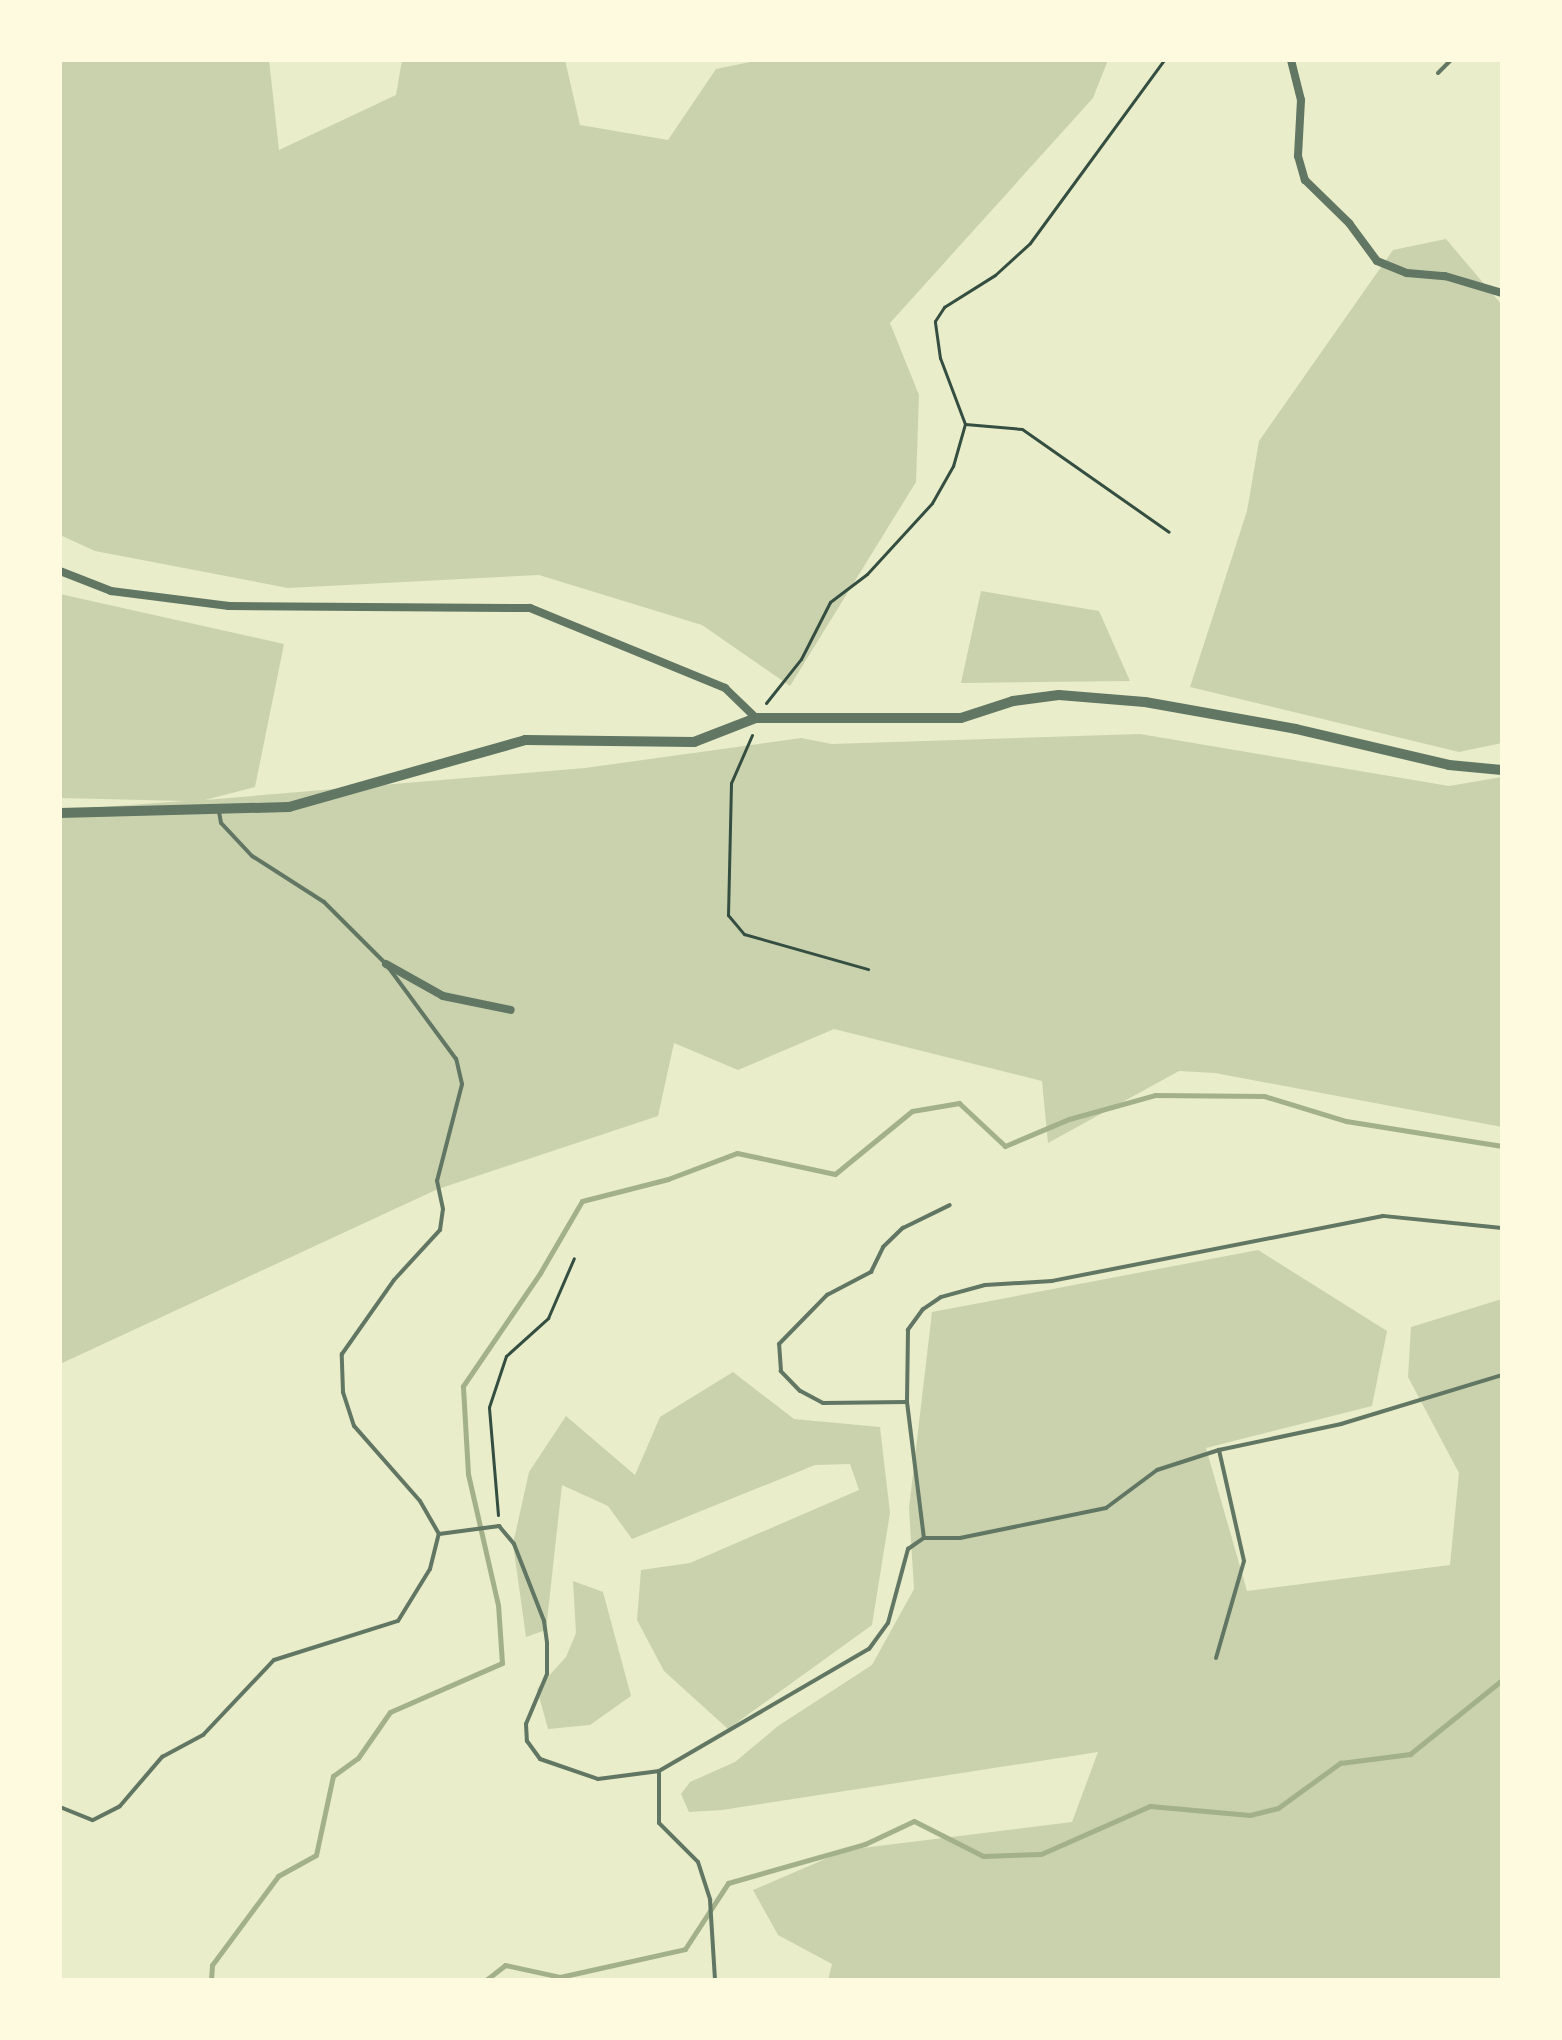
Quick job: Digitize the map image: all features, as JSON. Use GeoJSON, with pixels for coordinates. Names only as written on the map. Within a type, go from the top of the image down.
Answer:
{"type":"FeatureCollection","features":[{"type":"Feature","properties":{"kind":"street"},"geometry":{"type":"LineString","coordinates":[[1291,60],[1301,100],[1298,156],[1305,180],[1349,223],[1377,261],[1407,273],[1445,276],[1502,293]]}},
{"type":"Feature","properties":{"kind":"street"},"geometry":{"type":"LineString","coordinates":[[60,571],[111,591],[229,606],[530,608],[725,688],[756,718]]}},
{"type":"Feature","properties":{"kind":"street"},"geometry":{"type":"LineString","coordinates":[[60,813],[219,812],[289,807],[525,740],[694,742],[756,718],[961,718],[1013,701],[1101,696],[1296,729],[1449,765],[1502,770]]}},
{"type":"Feature","properties":{"kind":"street"},"geometry":{"type":"LineString","coordinates":[[386,964],[443,996],[511,1010]]}},
{"type":"Feature","properties":{"kind":"lane"},"geometry":{"type":"LineString","coordinates":[[1438,73],[1451,60]]}},
{"type":"Feature","properties":{"kind":"lane"},"geometry":{"type":"LineString","coordinates":[[60,1807],[93,1820],[120,1806],[162,1757],[203,1735],[274,1660],[398,1621],[430,1569],[439,1534],[420,1501],[354,1426],[343,1392],[342,1354],[394,1280],[440,1230],[443,1209],[437,1181],[462,1084],[456,1059],[386,964],[324,902],[252,856],[227,831],[219,812]]}},
{"type":"Feature","properties":{"kind":"lane"},"geometry":{"type":"LineString","coordinates":[[907,1402],[823,1403],[800,1391],[781,1371],[779,1344],[827,1295],[871,1272],[883,1247],[903,1228],[950,1205]]}},
{"type":"Feature","properties":{"kind":"lane"},"geometry":{"type":"LineString","coordinates":[[924,1538],[907,1402],[908,1330],[923,1309],[941,1297],[985,1285],[1052,1281],[1383,1216],[1502,1228]]}},
{"type":"Feature","properties":{"kind":"lane"},"geometry":{"type":"LineString","coordinates":[[439,1534],[499,1526],[514,1544],[545,1632],[547,1674],[526,1724],[527,1741],[540,1759],[598,1779],[659,1771],[869,1649],[888,1623],[908,1549],[924,1538],[960,1538],[1106,1508],[1157,1470],[1219,1450],[1341,1424],[1502,1375]]}},
{"type":"Feature","properties":{"kind":"lane"},"geometry":{"type":"LineString","coordinates":[[1216,1658],[1244,1561],[1219,1450]]}},
{"type":"Feature","properties":{"kind":"lane"},"geometry":{"type":"LineString","coordinates":[[659,1771],[659,1823],[698,1862],[710,1900],[715,1980]]}},
{"type":"Feature","properties":{"kind":"path"},"geometry":{"type":"LineString","coordinates":[[868,969],[744,934],[728,915],[731,783],[756,718],[801,659],[830,602],[867,574],[932,503],[953,466],[965,424],[940,358],[935,321],[944,307],[995,275],[1030,243],[1164,60]]}},
{"type":"Feature","properties":{"kind":"path"},"geometry":{"type":"LineString","coordinates":[[965,424],[1022,429],[1169,532]]}},
{"type":"Feature","properties":{"kind":"path"},"geometry":{"type":"LineString","coordinates":[[499,1526],[489,1407],[506,1356],[548,1318],[574,1258]]}},
{"type":"Feature","properties":{"kind":"green space"},"geometry":{"type":"Polygon","coordinates":[[[60,60],[269,60],[279,150],[396,95],[402,60],[565,60],[580,125],[668,140],[716,69],[760,60],[1108,60],[1093,98],[890,323],[919,395],[916,482],[790,686],[702,625],[539,575],[288,588],[95,551],[60,535],[60,60]]]}},
{"type":"Feature","properties":{"kind":"green space"},"geometry":{"type":"Polygon","coordinates":[[[1446,239],[1502,305],[1502,743],[1459,752],[1190,687],[1247,511],[1259,441],[1393,250],[1446,239]]]}},
{"type":"Feature","properties":{"kind":"green space"},"geometry":{"type":"Polygon","coordinates":[[[981,591],[1099,611],[1130,681],[961,683],[981,591]]]}},
{"type":"Feature","properties":{"kind":"green space"},"geometry":{"type":"Polygon","coordinates":[[[60,594],[284,644],[255,787],[205,800],[585,768],[801,738],[832,744],[1140,734],[1449,786],[1502,777],[1502,1127],[1215,1073],[1179,1071],[1048,1143],[1042,1081],[834,1029],[738,1070],[674,1043],[658,1116],[438,1189],[60,1364],[60,810],[185,801],[60,798],[60,594]]]}},
{"type":"Feature","properties":{"kind":"green space"},"geometry":{"type":"Polygon","coordinates":[[[1258,1250],[1387,1331],[1372,1406],[1206,1448],[1247,1591],[1450,1565],[1459,1473],[1408,1377],[1411,1327],[1502,1299],[1502,1980],[828,1980],[832,1964],[778,1935],[753,1890],[846,1850],[1072,1822],[1098,1752],[722,1810],[689,1812],[681,1794],[690,1782],[735,1762],[778,1726],[872,1665],[914,1589],[909,1508],[932,1312],[1258,1250]]]}},
{"type":"Feature","properties":{"kind":"green space"},"geometry":{"type":"Polygon","coordinates":[[[733,1372],[794,1419],[880,1427],[890,1513],[872,1625],[728,1729],[664,1671],[637,1620],[641,1570],[690,1563],[859,1490],[850,1464],[815,1465],[632,1539],[608,1506],[562,1485],[546,1630],[526,1637],[513,1544],[529,1472],[566,1416],[635,1475],[660,1417],[733,1372]]]}},
{"type":"Feature","properties":{"kind":"green space"},"geometry":{"type":"Polygon","coordinates":[[[573,1581],[603,1592],[631,1696],[590,1725],[548,1729],[537,1689],[566,1657],[576,1633],[573,1581]]]}},
{"type":"Feature","properties":{"kind":"waterway"},"geometry":{"type":"LineString","coordinates":[[211,1980],[212,1965],[278,1876],[316,1855],[333,1776],[358,1758],[390,1712],[502,1663],[498,1605],[468,1474],[463,1386],[540,1273],[582,1201],[668,1179],[737,1153],[835,1174],[912,1111],[959,1103],[1005,1146],[1069,1119],[1155,1095],[1264,1096],[1346,1121],[1502,1146]]}},
{"type":"Feature","properties":{"kind":"waterway"},"geometry":{"type":"LineString","coordinates":[[486,1980],[505,1965],[560,1977],[685,1949],[728,1883],[865,1844],[914,1821],[983,1856],[1041,1854],[1150,1806],[1250,1815],[1278,1808],[1340,1763],[1410,1754],[1502,1680]]}}]}
